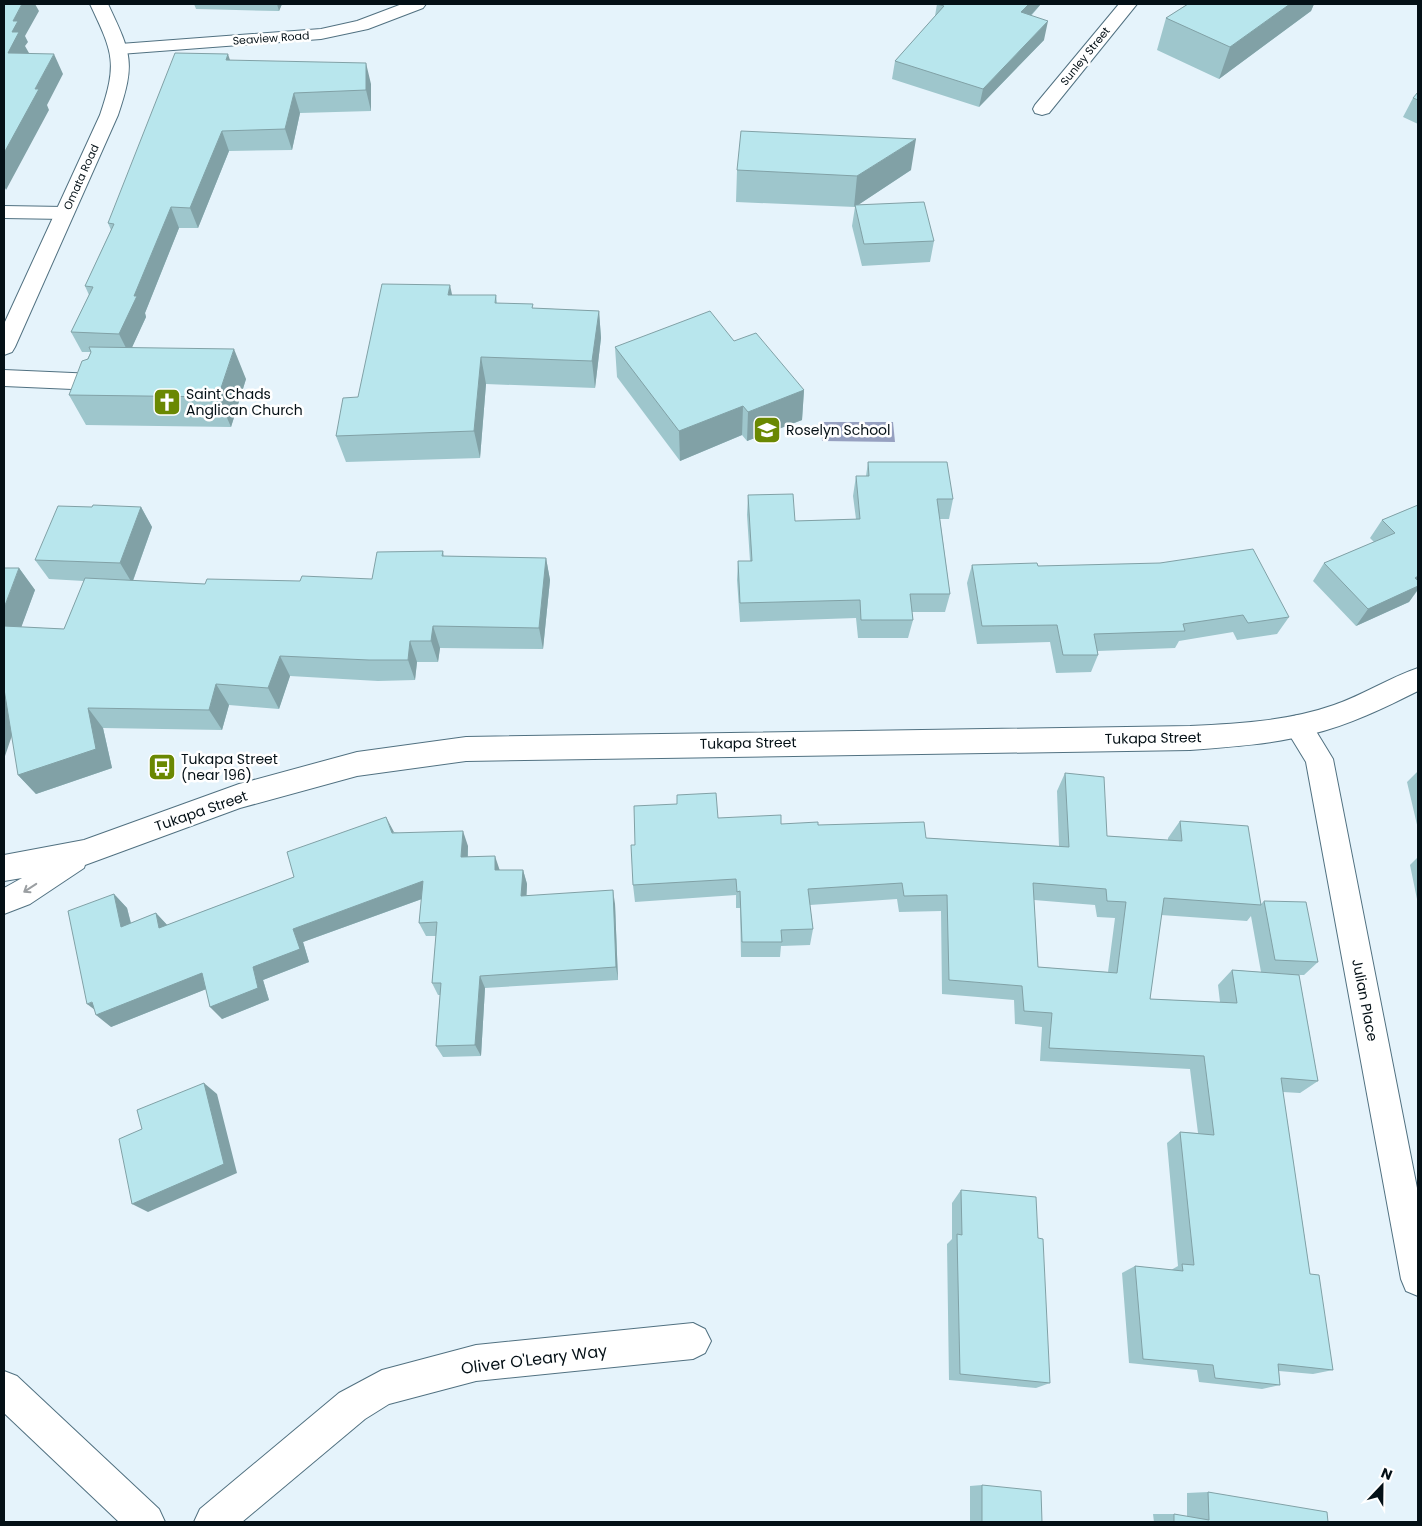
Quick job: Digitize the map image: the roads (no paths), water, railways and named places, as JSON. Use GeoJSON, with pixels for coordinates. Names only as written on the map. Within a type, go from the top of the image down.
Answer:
{"type":"FeatureCollection","features":[{"type":"Feature","properties":{"kind":"main road","name":"Omata Road"},"geometry":{"type":"LineString","coordinates":[[4,346],[109,115],[119,87],[122,65],[120,49],[99,4]]}},
{"type":"Feature","properties":{"kind":"main road","name":"Seaview Road"},"geometry":{"type":"LineString","coordinates":[[120,49],[321,34],[362,25],[416,4]]}},
{"type":"Feature","properties":{"kind":"main road","name":"Sunley Street"},"geometry":{"type":"LineString","coordinates":[[1042,108],[1128,4]]}},
{"type":"Feature","properties":{"kind":"main road"},"geometry":{"type":"LineString","coordinates":[[4,212],[64,214]]}},
{"type":"Feature","properties":{"kind":"main road"},"geometry":{"type":"LineString","coordinates":[[4,378],[94,382]]}},
{"type":"Feature","properties":{"kind":"main road","name":"Tukapa Street"},"geometry":{"type":"LineString","coordinates":[[4,868],[84,853],[257,791],[357,764],[466,749],[1190,738],[1249,734],[1298,726],[1373,701],[1418,680]]}},
{"type":"Feature","properties":{"kind":"main road","name":"Julian Place"},"geometry":{"type":"LineString","coordinates":[[1298,726],[1319,759],[1418,1279]]}},
{"type":"Feature","properties":{"kind":"main road","name":"Tukapa Street"},"geometry":{"type":"LineString","coordinates":[[4,901],[20,895],[84,853]]}},
{"type":"Feature","properties":{"kind":"main road","name":"Oliver O'Leary Way"},"geometry":{"type":"LineString","coordinates":[[214,1522],[352,1406],[382,1388],[425,1375],[476,1363],[693,1341]]}},
{"type":"Feature","properties":{"kind":"main road"},"geometry":{"type":"LineString","coordinates":[[4,1389],[146,1522]]}},
{"type":"Feature","properties":{"kind":"water"},"geometry":{"type":"Polygon","coordinates":[[[821,422],[893,422],[895,442],[822,441],[821,422]]]}},
{"type":"Feature","properties":{"kind":"place","name":"Saint Chads Anglican Church"},"geometry":{"type":"Point","coordinates":[167,402]}},
{"type":"Feature","properties":{"kind":"place","name":"Roselyn School"},"geometry":{"type":"Point","coordinates":[767,430]}},
{"type":"Feature","properties":{"kind":"place","name":"Tukapa Street (near 196)"},"geometry":{"type":"Point","coordinates":[162,767]}}]}
